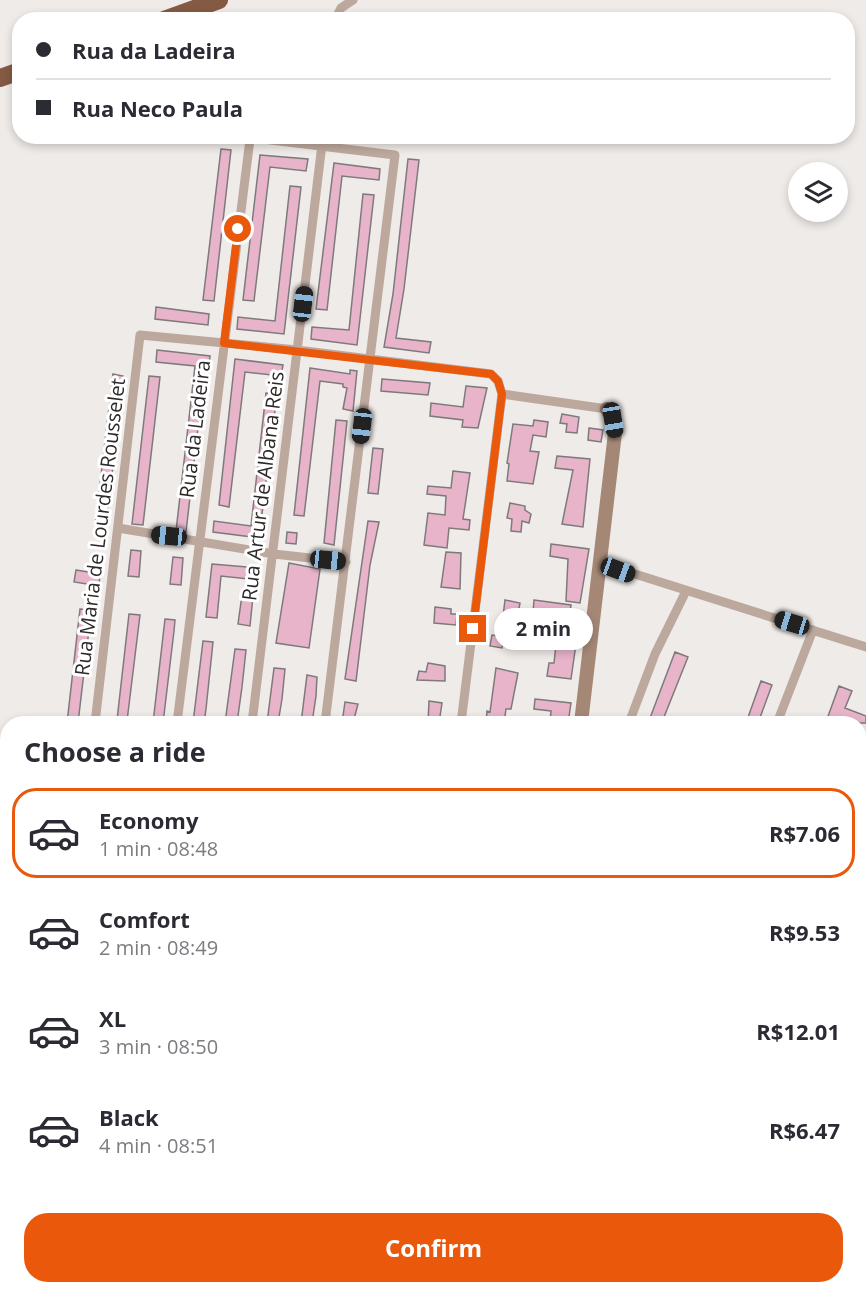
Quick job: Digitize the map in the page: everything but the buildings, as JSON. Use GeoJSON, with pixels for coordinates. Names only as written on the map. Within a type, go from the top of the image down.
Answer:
{"type":"FeatureCollection","features":[{"type":"Feature","properties":{"kind":"highway"},"geometry":{"type":"LineString","coordinates":[[186,12],[219,0]]}},
{"type":"Feature","properties":{"kind":"street"},"geometry":{"type":"LineString","coordinates":[[340,12],[353,0]]}},
{"type":"Feature","properties":{"kind":"street","name":"Rua da Ladeira"},"geometry":{"type":"LineString","coordinates":[[178,716],[249,144]]}},
{"type":"Feature","properties":{"kind":"street","name":"Rua Artur de Albana Reis"},"geometry":{"type":"LineString","coordinates":[[253,716],[323,144]]}},
{"type":"Feature","properties":{"kind":"street"},"geometry":{"type":"LineString","coordinates":[[326,716],[395,155],[338,144]]}},
{"type":"Feature","properties":{"kind":"street","name":"Rua Maria de Lourdes Rousselet"},"geometry":{"type":"LineString","coordinates":[[96,716],[140,335],[224,343]]}},
{"type":"Feature","properties":{"kind":"street"},"geometry":{"type":"LineString","coordinates":[[224,343],[371,358],[491,374],[498,381],[502,394],[462,716]]}},
{"type":"Feature","properties":{"kind":"street"},"geometry":{"type":"LineString","coordinates":[[502,394],[607,409],[613,420],[615,433],[582,716]]}},
{"type":"Feature","properties":{"kind":"street"},"geometry":{"type":"LineString","coordinates":[[118,528],[199,543],[346,562]]}},
{"type":"Feature","properties":{"kind":"street"},"geometry":{"type":"LineString","coordinates":[[600,563],[866,647]]}},
{"type":"Feature","properties":{"kind":"street"},"geometry":{"type":"LineString","coordinates":[[632,716],[655,654],[686,591]]}},
{"type":"Feature","properties":{"kind":"street"},"geometry":{"type":"LineString","coordinates":[[780,716],[813,630]]}},
{"type":"Feature","properties":{"kind":"route"},"geometry":{"type":"LineString","coordinates":[[238,229],[224,343],[491,374],[498,381],[502,394],[473,629]]}}]}
